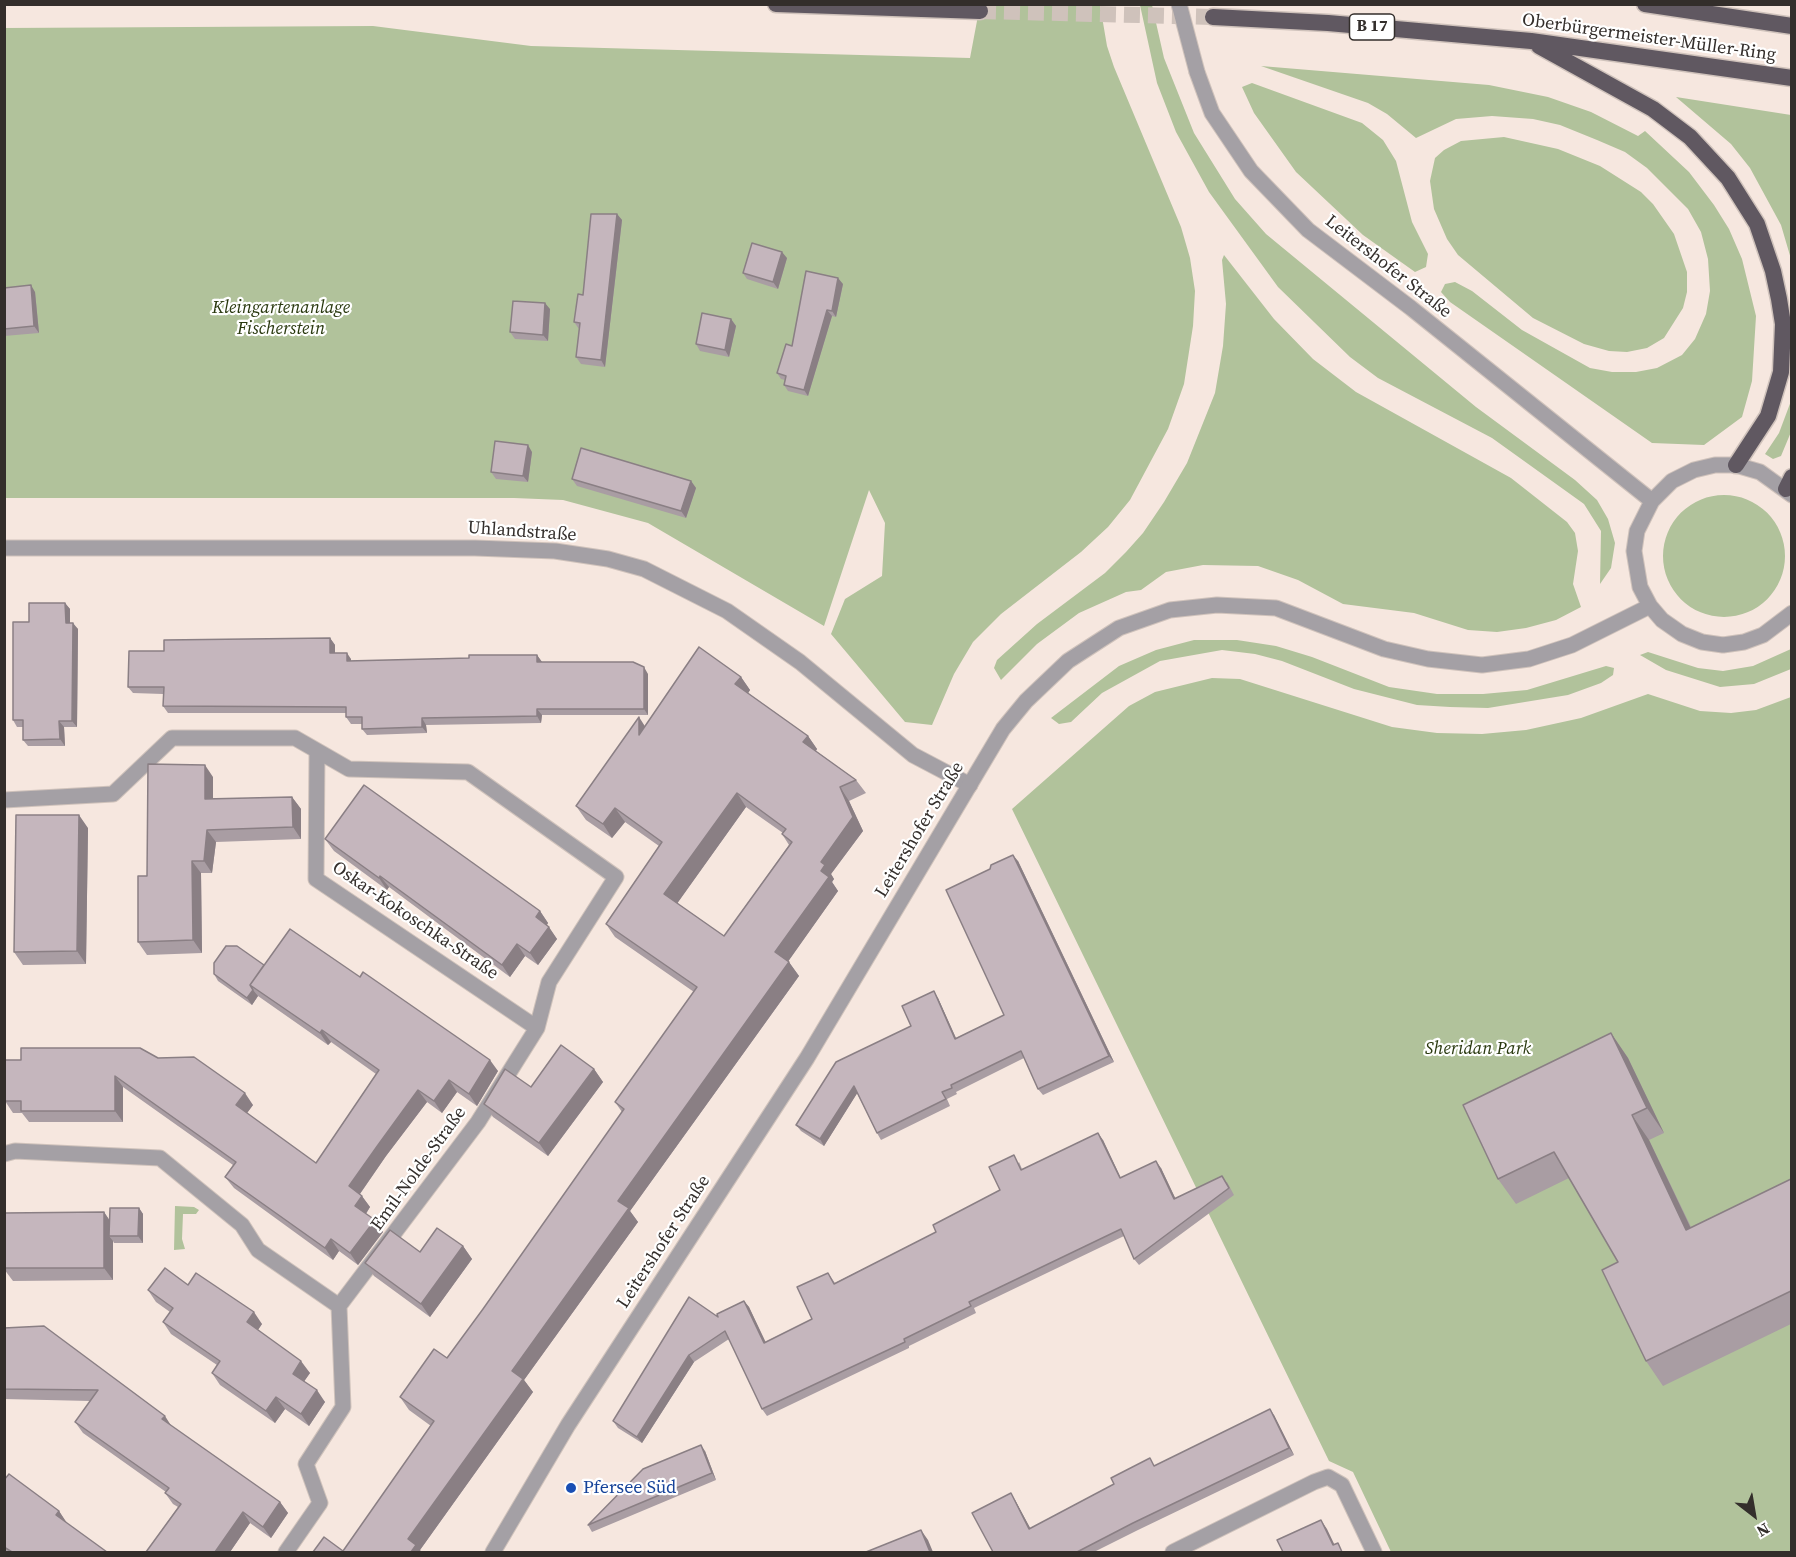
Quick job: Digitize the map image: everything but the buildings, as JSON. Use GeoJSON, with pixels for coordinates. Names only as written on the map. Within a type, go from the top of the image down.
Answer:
{"type":"FeatureCollection","features":[{"type":"Feature","properties":{"kind":"highway"},"geometry":{"type":"LineString","coordinates":[[776,4],[980,11]]}},
{"type":"Feature","properties":{"kind":"highway","name":"Oberbürgermeister-Müller-Ring"},"geometry":{"type":"LineString","coordinates":[[1646,4],[1791,26]]}},
{"type":"Feature","properties":{"kind":"highway","name":"Oberbürgermeister-Müller-Ring"},"geometry":{"type":"LineString","coordinates":[[1214,17],[1531,41],[1791,78]]}},
{"type":"Feature","properties":{"kind":"highway"},"geometry":{"type":"LineString","coordinates":[[1531,41],[1653,109],[1690,137],[1728,178],[1757,224],[1773,271],[1783,324],[1781,372],[1768,416],[1736,465]]}},
{"type":"Feature","properties":{"kind":"street","name":"Leitershofer Straße"},"geometry":{"type":"LineString","coordinates":[[1179,4],[1197,72],[1212,113],[1251,171],[1308,230],[1411,308],[1652,501]]}},
{"type":"Feature","properties":{"kind":"street"},"geometry":{"type":"LineString","coordinates":[[1790,487],[1760,472],[1736,465],[1715,465],[1694,470],[1672,481],[1652,501],[1637,531],[1634,551],[1640,586],[1650,606],[1662,620],[1682,634],[1702,642],[1723,645],[1744,642],[1763,635],[1791,613]]}},
{"type":"Feature","properties":{"kind":"street","name":"Uhlandstraße"},"geometry":{"type":"LineString","coordinates":[[4,548],[475,548],[555,551],[608,559],[644,568],[727,611],[800,662],[913,755],[970,785]]}},
{"type":"Feature","properties":{"kind":"street","name":"Leitershofer Straße"},"geometry":{"type":"LineString","coordinates":[[493,1552],[568,1425],[807,1058],[1015,714],[1068,661],[1119,628],[1170,610],[1217,605],[1276,608],[1384,649],[1482,665],[1529,659],[1572,645],[1650,606]]}},
{"type":"Feature","properties":{"kind":"street"},"geometry":{"type":"LineString","coordinates":[[4,800],[113,794],[172,738],[295,738],[317,751]]}},
{"type":"Feature","properties":{"kind":"street","name":"Emil-Nolde-Straße"},"geometry":{"type":"LineString","coordinates":[[317,751],[349,769],[468,772],[616,877],[549,982],[537,1028],[478,1122],[339,1306]]}},
{"type":"Feature","properties":{"kind":"street","name":"Oskar-Kokoschka-Straße"},"geometry":{"type":"LineString","coordinates":[[317,751],[316,879],[537,1028]]}},
{"type":"Feature","properties":{"kind":"street"},"geometry":{"type":"LineString","coordinates":[[4,1154],[15,1150],[160,1158],[242,1225],[258,1250],[339,1306],[343,1407],[306,1464],[320,1503],[286,1552]]}},
{"type":"Feature","properties":{"kind":"street"},"geometry":{"type":"LineString","coordinates":[[1173,1552],[1314,1482],[1328,1478],[1342,1485],[1374,1552]]}},
{"type":"Feature","properties":{"kind":"green space","name":"Kleingartenanlage Fischerstein"},"geometry":{"type":"Polygon","coordinates":[[[980,5],[1100,5],[1107,46],[1114,67],[1181,227],[1190,258],[1195,291],[1193,326],[1184,384],[1168,429],[1130,500],[1108,527],[1081,552],[1001,614],[973,642],[954,674],[932,725],[905,722],[831,634],[845,599],[882,576],[885,523],[869,490],[824,626],[648,523],[563,500],[514,498],[5,498],[4,28],[373,26],[531,46],[970,58],[980,5]]]}},
{"type":"Feature","properties":{"kind":"green space"},"geometry":{"type":"Polygon","coordinates":[[[1140,5],[1152,5],[1164,58],[1194,133],[1235,199],[1266,234],[1476,407],[1575,480],[1597,500],[1608,519],[1615,543],[1611,568],[1600,584],[1601,531],[1584,504],[1492,438],[1378,378],[1350,357],[1278,287],[1209,192],[1176,132],[1157,83],[1140,5]]]}},
{"type":"Feature","properties":{"kind":"green space"},"geometry":{"type":"Polygon","coordinates":[[[1261,66],[1489,85],[1548,97],[1591,112],[1638,136],[1645,131],[1689,172],[1729,229],[1742,259],[1756,316],[1752,381],[1742,417],[1704,445],[1652,443],[1450,302],[1441,292],[1445,284],[1455,282],[1472,291],[1522,330],[1590,368],[1612,372],[1636,372],[1657,368],[1682,355],[1695,339],[1706,314],[1710,291],[1708,259],[1701,232],[1688,209],[1647,168],[1625,152],[1560,125],[1533,119],[1492,116],[1456,119],[1416,138],[1387,114],[1368,103],[1261,66]]]}},
{"type":"Feature","properties":{"kind":"green space"},"geometry":{"type":"Polygon","coordinates":[[[1252,83],[1362,123],[1383,140],[1396,161],[1412,222],[1428,254],[1426,267],[1415,272],[1363,235],[1296,172],[1254,113],[1242,87],[1252,83]]]}},
{"type":"Feature","properties":{"kind":"green space"},"geometry":{"type":"Polygon","coordinates":[[[1676,97],[1791,115],[1791,259],[1781,225],[1750,168],[1731,144],[1676,97]]]}},
{"type":"Feature","properties":{"kind":"green space"},"geometry":{"type":"Polygon","coordinates":[[[1504,137],[1558,149],[1600,166],[1641,192],[1653,204],[1674,234],[1687,272],[1687,292],[1683,308],[1664,338],[1647,348],[1627,352],[1609,351],[1584,344],[1533,318],[1458,255],[1447,239],[1434,209],[1430,181],[1435,158],[1461,141],[1504,137]]]}},
{"type":"Feature","properties":{"kind":"green space"},"geometry":{"type":"Polygon","coordinates":[[[1224,255],[1274,319],[1313,359],[1356,392],[1511,478],[1567,522],[1575,533],[1578,551],[1573,584],[1581,607],[1556,620],[1526,628],[1497,632],[1468,630],[1414,613],[1343,604],[1298,580],[1258,566],[1203,565],[1166,572],[1141,590],[1126,592],[1079,613],[1037,644],[1001,680],[994,668],[997,660],[1037,624],[1105,573],[1126,552],[1143,533],[1187,463],[1215,393],[1223,346],[1226,304],[1222,260],[1224,255]]]}},
{"type":"Feature","properties":{"kind":"green space"},"geometry":{"type":"Polygon","coordinates":[[[1791,401],[1791,432],[1781,456],[1773,459],[1765,454],[1779,433],[1791,401]]]}},
{"type":"Feature","properties":{"kind":"green space"},"geometry":{"type":"Polygon","coordinates":[[[1724,495],[1747,500],[1767,513],[1780,533],[1785,556],[1780,579],[1767,599],[1747,612],[1724,617],[1701,612],[1681,599],[1668,579],[1663,556],[1668,533],[1681,513],[1701,500],[1724,495]]]}},
{"type":"Feature","properties":{"kind":"green space"},"geometry":{"type":"Polygon","coordinates":[[[1194,640],[1237,640],[1276,646],[1312,657],[1389,687],[1437,694],[1483,694],[1527,690],[1606,666],[1614,668],[1613,675],[1601,683],[1568,695],[1488,708],[1450,707],[1417,705],[1354,689],[1282,661],[1255,654],[1222,650],[1160,661],[1102,693],[1071,722],[1059,724],[1051,718],[1119,666],[1156,650],[1194,640]]]}},
{"type":"Feature","properties":{"kind":"green space"},"geometry":{"type":"Polygon","coordinates":[[[1791,649],[1791,669],[1754,684],[1720,687],[1666,670],[1640,655],[1648,652],[1698,668],[1723,671],[1753,666],[1791,649]]]}},
{"type":"Feature","properties":{"kind":"green space","name":"Sheridan Park"},"geometry":{"type":"Polygon","coordinates":[[[1212,678],[1240,679],[1392,727],[1437,733],[1482,734],[1526,730],[1581,718],[1648,694],[1700,711],[1731,713],[1756,710],[1791,697],[1791,1552],[1391,1552],[1353,1472],[1329,1461],[1012,809],[1129,706],[1155,692],[1212,678]]]}},
{"type":"Feature","properties":{"kind":"green space"},"geometry":{"type":"Polygon","coordinates":[[[175,1206],[194,1207],[199,1210],[196,1214],[183,1214],[182,1239],[185,1249],[174,1250],[175,1206]]]}},
{"type":"Feature","properties":{"kind":"tunnel"},"geometry":{"type":"LineString","coordinates":[[980,11],[1213,17]]}},
{"type":"Feature","properties":{"kind":"place","name":"Pfersee Süd"},"geometry":{"type":"Point","coordinates":[571,1488]}}]}
